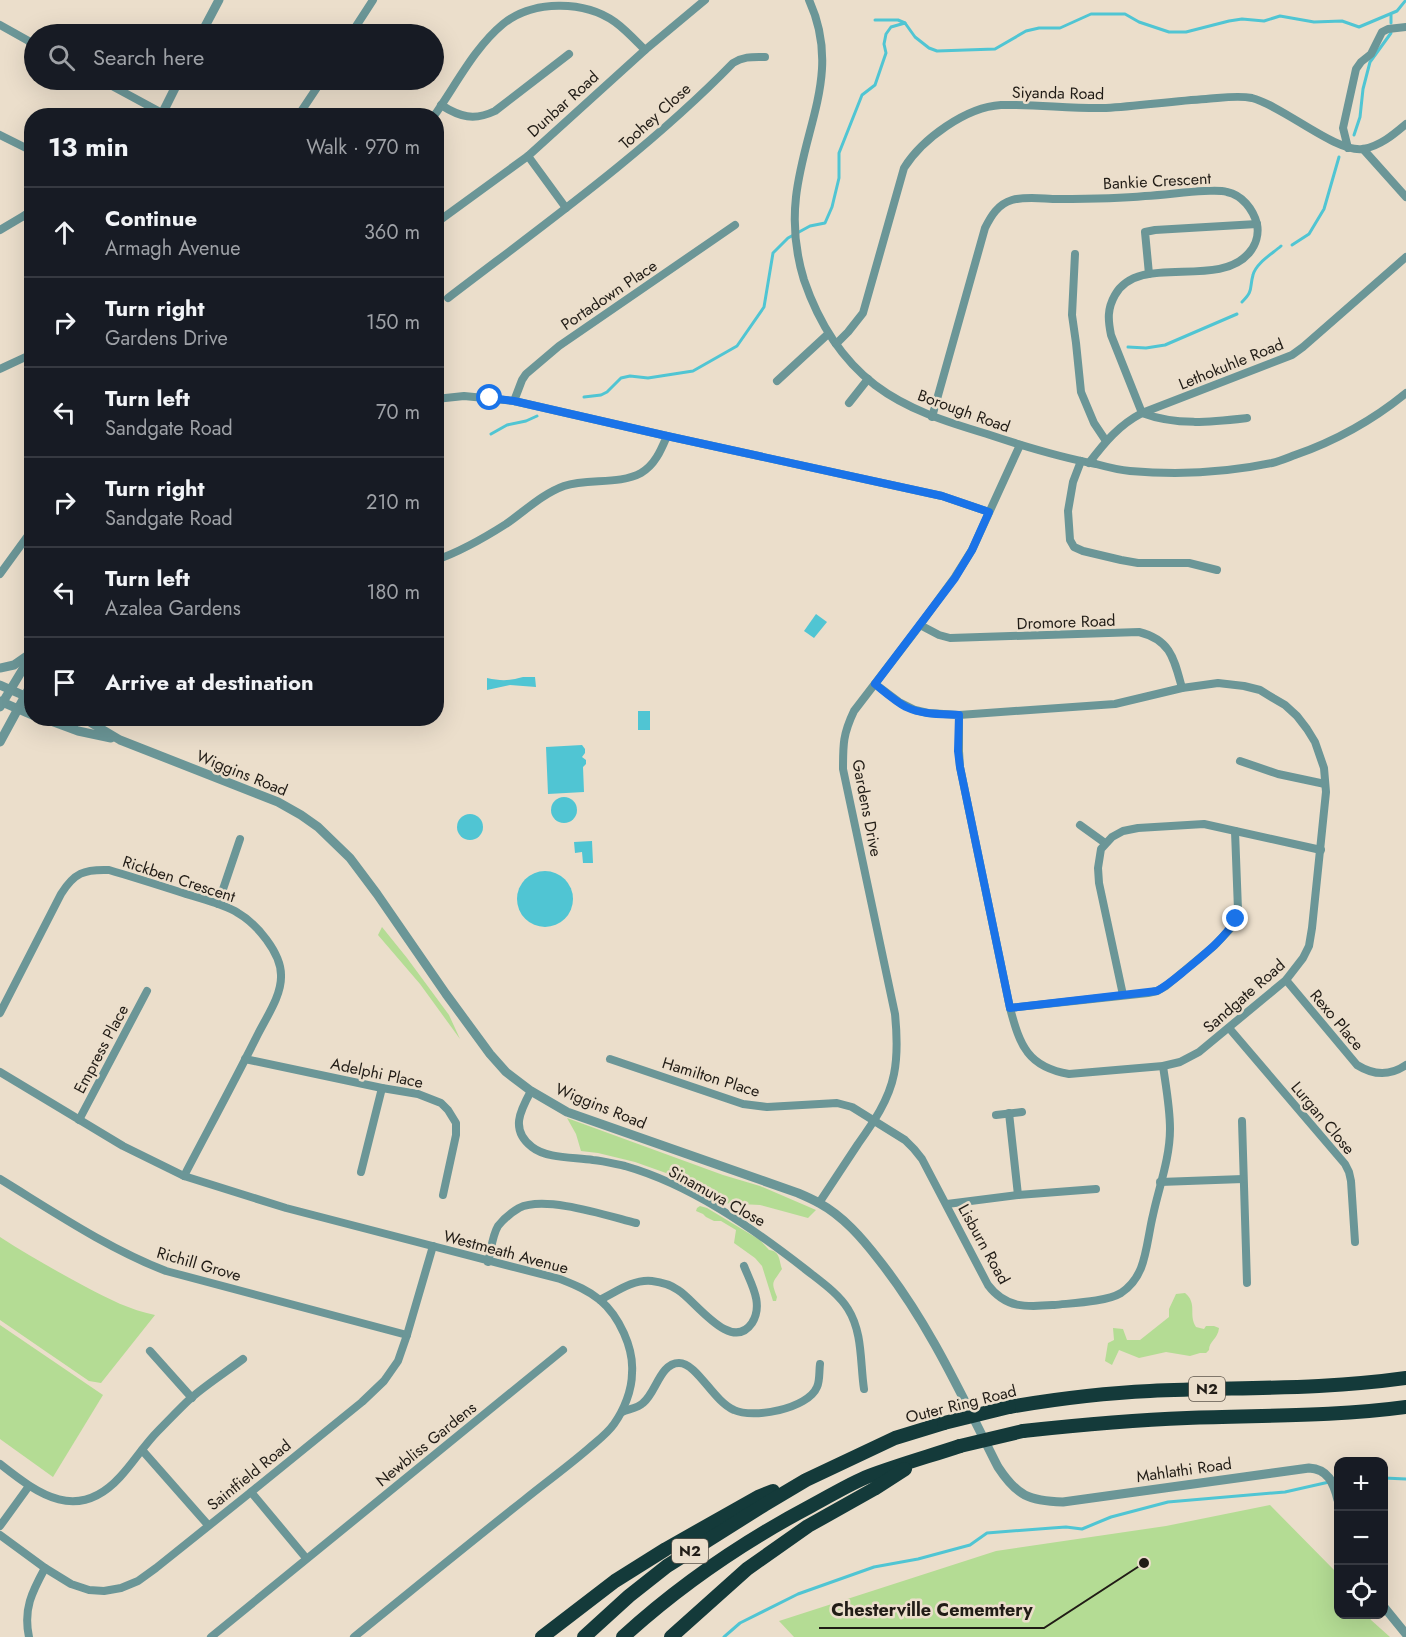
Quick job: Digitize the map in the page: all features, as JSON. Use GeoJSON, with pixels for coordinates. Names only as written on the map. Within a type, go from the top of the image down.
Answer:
{"type":"FeatureCollection","features":[{"type":"Feature","properties":{"kind":"highway","name":"Outer Ring Road"},"geometry":{"type":"LineString","coordinates":[[584,1637],[629,1596],[667,1566],[754,1510],[806,1480],[895,1438],[1009,1407],[1058,1399],[1119,1393],[1293,1387],[1406,1378]]}},
{"type":"Feature","properties":{"kind":"highway","name":"N2"},"geometry":{"type":"LineString","coordinates":[[623,1637],[682,1586],[742,1545],[788,1518],[867,1477],[960,1446],[1023,1431],[1102,1423],[1186,1418],[1340,1414],[1406,1407]]}},
{"type":"Feature","properties":{"kind":"highway"},"geometry":{"type":"LineString","coordinates":[[671,1637],[747,1569],[808,1526],[874,1490],[922,1458]]}},
{"type":"Feature","properties":{"kind":"highway"},"geometry":{"type":"LineString","coordinates":[[545,1635],[615,1581],[666,1549],[759,1497],[806,1480]]}},
{"type":"Feature","properties":{"kind":"street"},"geometry":{"type":"LineString","coordinates":[[206,24],[219,0]]}},
{"type":"Feature","properties":{"kind":"street"},"geometry":{"type":"LineString","coordinates":[[357,24],[373,0]]}},
{"type":"Feature","properties":{"kind":"street","name":"Dunbar Road"},"geometry":{"type":"LineString","coordinates":[[444,217],[528,156],[645,50],[705,0]]}},
{"type":"Feature","properties":{"kind":"street","name":"Borough Road"},"geometry":{"type":"LineString","coordinates":[[809,0],[818,25],[823,69],[796,196],[797,245],[804,278],[828,334],[868,379],[890,396],[932,417],[1020,445],[1128,471],[1184,474],[1232,470],[1274,463],[1320,446],[1364,423],[1406,393]]}},
{"type":"Feature","properties":{"kind":"street"},"geometry":{"type":"LineString","coordinates":[[439,108],[475,56],[504,23],[534,8],[550,4],[573,5],[595,11],[614,21],[645,50]]}},
{"type":"Feature","properties":{"kind":"street"},"geometry":{"type":"LineString","coordinates":[[0,25],[24,38]]}},
{"type":"Feature","properties":{"kind":"street"},"geometry":{"type":"LineString","coordinates":[[1348,148],[1343,128],[1356,69],[1371,54],[1382,32],[1406,27]]}},
{"type":"Feature","properties":{"kind":"street"},"geometry":{"type":"LineString","coordinates":[[441,105],[461,116],[487,115],[568,54]]}},
{"type":"Feature","properties":{"kind":"street","name":"Toohey Close"},"geometry":{"type":"LineString","coordinates":[[448,298],[589,192],[653,138],[733,63],[749,56],[765,57]]}},
{"type":"Feature","properties":{"kind":"street"},"geometry":{"type":"LineString","coordinates":[[119,90],[151,108]]}},
{"type":"Feature","properties":{"kind":"street"},"geometry":{"type":"LineString","coordinates":[[165,108],[174,90]]}},
{"type":"Feature","properties":{"kind":"street"},"geometry":{"type":"LineString","coordinates":[[303,108],[315,90]]}},
{"type":"Feature","properties":{"kind":"street","name":"Siyanda Road"},"geometry":{"type":"LineString","coordinates":[[836,344],[863,313],[904,168],[923,146],[953,122],[975,110],[990,106],[1012,105],[1106,108],[1245,97],[1278,109],[1348,148],[1363,148],[1382,142],[1406,124]]}},
{"type":"Feature","properties":{"kind":"street"},"geometry":{"type":"LineString","coordinates":[[0,135],[24,147]]}},
{"type":"Feature","properties":{"kind":"street"},"geometry":{"type":"LineString","coordinates":[[1363,148],[1406,197]]}},
{"type":"Feature","properties":{"kind":"street"},"geometry":{"type":"LineString","coordinates":[[528,156],[566,208]]}},
{"type":"Feature","properties":{"kind":"street","name":"Bankie Crescent"},"geometry":{"type":"LineString","coordinates":[[932,417],[985,228],[997,208],[1012,200],[1132,197],[1221,191],[1233,194],[1244,201],[1257,224]]}},
{"type":"Feature","properties":{"kind":"street"},"geometry":{"type":"LineString","coordinates":[[0,230],[24,215]]}},
{"type":"Feature","properties":{"kind":"street"},"geometry":{"type":"LineString","coordinates":[[1149,274],[1145,232],[1257,224],[1253,250],[1237,263],[1212,269],[1149,274],[1130,280],[1118,290],[1108,312],[1111,335],[1142,413],[1170,421],[1194,423],[1247,418]]}},
{"type":"Feature","properties":{"kind":"street","name":"Portadown Place"},"geometry":{"type":"LineString","coordinates":[[514,401],[522,380],[532,367],[735,225]]}},
{"type":"Feature","properties":{"kind":"street"},"geometry":{"type":"LineString","coordinates":[[1075,254],[1072,315],[1081,392],[1094,423],[1106,441]]}},
{"type":"Feature","properties":{"kind":"street","name":"Lethokuhle Road"},"geometry":{"type":"LineString","coordinates":[[1217,570],[1189,563],[1138,563],[1074,547],[1070,540],[1068,511],[1073,483],[1085,462],[1128,420],[1292,355],[1406,257]]}},
{"type":"Feature","properties":{"kind":"street"},"geometry":{"type":"LineString","coordinates":[[777,381],[828,334]]}},
{"type":"Feature","properties":{"kind":"street"},"geometry":{"type":"LineString","coordinates":[[0,369],[24,358]]}},
{"type":"Feature","properties":{"kind":"street"},"geometry":{"type":"LineString","coordinates":[[849,403],[868,379]]}},
{"type":"Feature","properties":{"kind":"street"},"geometry":{"type":"LineString","coordinates":[[444,398],[464,396],[514,401],[942,496],[989,512]]}},
{"type":"Feature","properties":{"kind":"street"},"geometry":{"type":"LineString","coordinates":[[444,557],[482,539],[563,486],[638,475],[654,462],[667,436]]}},
{"type":"Feature","properties":{"kind":"street","name":"Gardens Drive"},"geometry":{"type":"LineString","coordinates":[[819,1203],[885,1101],[894,1076],[897,1057],[895,1014],[843,769],[843,743],[847,726],[854,711],[955,578],[972,550],[1020,445]]}},
{"type":"Feature","properties":{"kind":"street"},"geometry":{"type":"LineString","coordinates":[[0,574],[24,541]]}},
{"type":"Feature","properties":{"kind":"street","name":"Dromore Road"},"geometry":{"type":"LineString","coordinates":[[920,625],[950,639],[1139,632],[1164,644],[1170,651],[1182,688]]}},
{"type":"Feature","properties":{"kind":"street"},"geometry":{"type":"LineString","coordinates":[[0,668],[14,665],[24,659]]}},
{"type":"Feature","properties":{"kind":"street"},"geometry":{"type":"LineString","coordinates":[[24,666],[1,704],[24,712]]}},
{"type":"Feature","properties":{"kind":"street","name":"Sandgate Road"},"geometry":{"type":"LineString","coordinates":[[875,684],[899,702],[915,710],[959,715],[1115,704],[1182,688],[1218,683],[1260,690],[1285,705],[1297,716],[1315,742],[1324,768],[1326,792],[1309,946],[1286,980],[1199,1052],[1180,1062],[1163,1066],[1070,1074],[1057,1072],[1038,1063],[1024,1050],[1010,1008],[960,767],[959,715]]}},
{"type":"Feature","properties":{"kind":"street"},"geometry":{"type":"LineString","coordinates":[[0,685],[24,696]]}},
{"type":"Feature","properties":{"kind":"street"},"geometry":{"type":"LineString","coordinates":[[0,742],[17,710],[24,702]]}},
{"type":"Feature","properties":{"kind":"street","name":"Wiggins Road"},"geometry":{"type":"LineString","coordinates":[[65,726],[120,740]]}},
{"type":"Feature","properties":{"kind":"street","name":"Wiggins Road"},"geometry":{"type":"LineString","coordinates":[[96,726],[120,740],[278,802],[318,827],[361,872],[490,1054],[507,1072],[531,1091],[567,1112],[798,1193],[835,1214],[853,1230],[894,1278],[935,1343],[998,1467],[1018,1492]]}},
{"type":"Feature","properties":{"kind":"street"},"geometry":{"type":"LineString","coordinates":[[1240,761],[1278,774],[1325,784]]}},
{"type":"Feature","properties":{"kind":"street"},"geometry":{"type":"LineString","coordinates":[[1124,995],[1098,875],[1098,857],[1101,849],[1112,837],[1123,831],[1138,828],[1204,824],[1321,850]]}},
{"type":"Feature","properties":{"kind":"street"},"geometry":{"type":"LineString","coordinates":[[1080,825],[1106,843]]}},
{"type":"Feature","properties":{"kind":"street"},"geometry":{"type":"LineString","coordinates":[[1010,1008],[1148,993],[1166,986],[1214,946],[1236,919],[1238,910],[1235,831]]}},
{"type":"Feature","properties":{"kind":"street"},"geometry":{"type":"LineString","coordinates":[[218,904],[240,839]]}},
{"type":"Feature","properties":{"kind":"street","name":"Rickben Crescent"},"geometry":{"type":"LineString","coordinates":[[0,1013],[61,894],[73,878],[82,872],[94,869],[109,870],[218,904],[238,913],[250,922],[269,944],[279,961],[281,985],[274,1003],[184,1176]]}},
{"type":"Feature","properties":{"kind":"street","name":"Rexo Place"},"geometry":{"type":"LineString","coordinates":[[1286,980],[1358,1065],[1374,1073],[1397,1071],[1406,1065]]}},
{"type":"Feature","properties":{"kind":"street","name":"Empress Place"},"geometry":{"type":"LineString","coordinates":[[79,1120],[147,991]]}},
{"type":"Feature","properties":{"kind":"street","name":"Lurgan Close"},"geometry":{"type":"LineString","coordinates":[[1229,1028],[1345,1164],[1351,1180],[1354,1242]]}},
{"type":"Feature","properties":{"kind":"street","name":"Adelphi Place"},"geometry":{"type":"LineString","coordinates":[[245,1059],[418,1094],[441,1103],[456,1123],[456,1135],[443,1195]]}},
{"type":"Feature","properties":{"kind":"street","name":"Hamilton Place"},"geometry":{"type":"LineString","coordinates":[[610,1059],[743,1104],[767,1107],[837,1103],[852,1107],[874,1120]]}},
{"type":"Feature","properties":{"kind":"street","name":"Lisburn Road"},"geometry":{"type":"LineString","coordinates":[[874,1120],[905,1140],[922,1159],[988,1285],[1002,1300],[1017,1305],[1034,1306],[1076,1303],[1111,1297],[1122,1293],[1131,1285],[1142,1267],[1169,1150],[1170,1129],[1163,1066]]}},
{"type":"Feature","properties":{"kind":"street","name":"Westmeath Avenue"},"geometry":{"type":"LineString","coordinates":[[0,1072],[123,1146],[184,1176],[286,1208],[560,1280],[580,1287],[600,1300],[621,1327],[630,1352],[633,1373],[622,1412],[606,1434],[354,1637]]}},
{"type":"Feature","properties":{"kind":"street"},"geometry":{"type":"LineString","coordinates":[[361,1172],[382,1088]]}},
{"type":"Feature","properties":{"kind":"street","name":"Sinamuva Close"},"geometry":{"type":"LineString","coordinates":[[531,1091],[520,1113],[518,1124],[524,1140],[538,1152],[596,1160],[649,1174],[699,1197],[760,1235],[829,1289],[848,1309],[854,1321],[861,1350],[864,1389]]}},
{"type":"Feature","properties":{"kind":"street"},"geometry":{"type":"LineString","coordinates":[[996,1115],[1022,1112]]}},
{"type":"Feature","properties":{"kind":"street"},"geometry":{"type":"LineString","coordinates":[[1009,1113],[1018,1195]]}},
{"type":"Feature","properties":{"kind":"street"},"geometry":{"type":"LineString","coordinates":[[1242,1121],[1247,1283]]}},
{"type":"Feature","properties":{"kind":"street","name":"Richill Grove"},"geometry":{"type":"LineString","coordinates":[[0,1179],[105,1243],[166,1271],[407,1335]]}},
{"type":"Feature","properties":{"kind":"street"},"geometry":{"type":"LineString","coordinates":[[1160,1182],[1243,1179]]}},
{"type":"Feature","properties":{"kind":"street"},"geometry":{"type":"LineString","coordinates":[[947,1204],[1018,1195],[1096,1190]]}},
{"type":"Feature","properties":{"kind":"street"},"geometry":{"type":"LineString","coordinates":[[488,1262],[498,1227],[520,1208],[535,1204],[570,1207],[636,1223]]}},
{"type":"Feature","properties":{"kind":"street","name":"Saintfield Road"},"geometry":{"type":"LineString","coordinates":[[0,1535],[45,1569],[71,1584],[89,1590],[104,1591],[121,1588],[138,1581],[384,1382],[398,1361],[433,1246]]}},
{"type":"Feature","properties":{"kind":"street"},"geometry":{"type":"LineString","coordinates":[[600,1300],[633,1283],[650,1281],[678,1290],[721,1329],[732,1332],[742,1331],[751,1324],[756,1313],[757,1297],[744,1266]]}},
{"type":"Feature","properties":{"kind":"street","name":"Newbliss Gardens"},"geometry":{"type":"LineString","coordinates":[[211,1637],[563,1350]]}},
{"type":"Feature","properties":{"kind":"street"},"geometry":{"type":"LineString","coordinates":[[150,1351],[192,1398]]}},
{"type":"Feature","properties":{"kind":"street"},"geometry":{"type":"LineString","coordinates":[[0,1464],[29,1486],[51,1497],[77,1501],[91,1499],[105,1492],[121,1476],[157,1432],[192,1398],[243,1359]]}},
{"type":"Feature","properties":{"kind":"street"},"geometry":{"type":"LineString","coordinates":[[622,1412],[643,1404],[663,1373],[680,1363],[698,1374],[720,1401],[737,1412],[750,1413],[795,1406],[806,1400],[817,1386],[820,1364]]}},
{"type":"Feature","properties":{"kind":"street"},"geometry":{"type":"LineString","coordinates":[[142,1450],[208,1526]]}},
{"type":"Feature","properties":{"kind":"street","name":"Mahlathi Road"},"geometry":{"type":"LineString","coordinates":[[1018,1492],[1046,1502],[1063,1502],[1293,1469],[1315,1468],[1326,1474],[1334,1486]]}},
{"type":"Feature","properties":{"kind":"street"},"geometry":{"type":"LineString","coordinates":[[0,1526],[29,1486]]}},
{"type":"Feature","properties":{"kind":"street"},"geometry":{"type":"LineString","coordinates":[[250,1492],[306,1558]]}},
{"type":"Feature","properties":{"kind":"street"},"geometry":{"type":"LineString","coordinates":[[29,1637],[26,1624],[31,1593],[45,1569]]}},
{"type":"Feature","properties":{"kind":"street"},"geometry":{"type":"LineString","coordinates":[[1388,1613],[1406,1634]]}},
{"type":"Feature","properties":{"kind":"green space"},"geometry":{"type":"Polygon","coordinates":[[[382,927],[449,1015],[460,1039],[420,984],[378,935],[382,927]]]}},
{"type":"Feature","properties":{"kind":"green space"},"geometry":{"type":"Polygon","coordinates":[[[567,1118],[723,1175],[760,1186],[816,1210],[808,1218],[760,1205],[720,1203],[666,1173],[635,1162],[581,1151],[576,1134],[567,1118]]]}},
{"type":"Feature","properties":{"kind":"green space"},"geometry":{"type":"Polygon","coordinates":[[[700,1206],[760,1240],[769,1250],[777,1254],[782,1269],[774,1283],[776,1301],[773,1301],[762,1266],[734,1243],[736,1230],[696,1211],[700,1206]]]}},
{"type":"Feature","properties":{"kind":"green space"},"geometry":{"type":"Polygon","coordinates":[[[0,1237],[103,1296],[155,1315],[101,1383],[89,1381],[0,1320],[0,1237]]]}},
{"type":"Feature","properties":{"kind":"green space"},"geometry":{"type":"Polygon","coordinates":[[[1185,1293],[1191,1301],[1196,1327],[1219,1328],[1206,1353],[1190,1356],[1166,1352],[1139,1358],[1119,1350],[1112,1365],[1105,1361],[1108,1343],[1114,1340],[1113,1328],[1123,1329],[1127,1340],[1140,1340],[1169,1317],[1169,1309],[1176,1294],[1185,1293]]]}},
{"type":"Feature","properties":{"kind":"green space"},"geometry":{"type":"Polygon","coordinates":[[[0,1325],[103,1395],[53,1477],[0,1439],[0,1325]]]}},
{"type":"Feature","properties":{"kind":"green space"},"geometry":{"type":"Polygon","coordinates":[[[1270,1505],[1334,1570],[1334,1619],[1370,1619],[1390,1637],[794,1637],[779,1621],[996,1551],[1166,1526],[1270,1505]]]}},
{"type":"Feature","properties":{"kind":"water"},"geometry":{"type":"Polygon","coordinates":[[[816,614],[827,622],[814,638],[804,631],[816,614]]]}},
{"type":"Feature","properties":{"kind":"water"},"geometry":{"type":"Polygon","coordinates":[[[535,677],[536,687],[510,685],[487,690],[487,678],[505,680],[535,677]]]}},
{"type":"Feature","properties":{"kind":"water"},"geometry":{"type":"Polygon","coordinates":[[[638,711],[650,711],[650,730],[638,730],[638,711]]]}},
{"type":"Feature","properties":{"kind":"water"},"geometry":{"type":"Polygon","coordinates":[[[582,745],[585,753],[582,757],[586,760],[583,767],[584,792],[548,794],[546,747],[582,745]]]}},
{"type":"Feature","properties":{"kind":"water"},"geometry":{"type":"Polygon","coordinates":[[[564,797],[573,801],[577,810],[573,819],[564,823],[555,819],[551,810],[555,801],[564,797]]]}},
{"type":"Feature","properties":{"kind":"water"},"geometry":{"type":"Polygon","coordinates":[[[470,814],[479,818],[483,827],[479,836],[470,840],[461,836],[457,827],[461,818],[470,814]]]}},
{"type":"Feature","properties":{"kind":"water"},"geometry":{"type":"Polygon","coordinates":[[[592,841],[593,863],[583,863],[582,852],[575,853],[574,842],[592,841]]]}},
{"type":"Feature","properties":{"kind":"water"},"geometry":{"type":"Polygon","coordinates":[[[540,871],[550,871],[565,879],[571,888],[573,899],[571,910],[565,919],[550,927],[540,927],[529,922],[522,915],[517,904],[517,894],[522,883],[529,876],[540,871]]]}},
{"type":"Feature","properties":{"kind":"waterway"},"geometry":{"type":"LineString","coordinates":[[584,397],[607,392],[621,378],[630,376],[648,378],[693,371],[737,346],[764,307],[773,253],[788,238],[810,226],[825,223],[832,207],[839,178],[839,153],[862,95],[875,85],[886,53],[884,44],[886,34],[891,27],[905,23],[915,37],[937,51],[995,49],[1026,31],[1039,28],[1060,28],[1091,14],[1125,14],[1139,22],[1169,32],[1186,32],[1242,19],[1264,21],[1280,16],[1314,22],[1342,21],[1359,27],[1397,11],[1406,0]]}},
{"type":"Feature","properties":{"kind":"waterway"},"geometry":{"type":"LineString","coordinates":[[1391,15],[1391,23]]}},
{"type":"Feature","properties":{"kind":"waterway"},"geometry":{"type":"LineString","coordinates":[[875,20],[898,20],[905,23]]}},
{"type":"Feature","properties":{"kind":"waterway"},"geometry":{"type":"LineString","coordinates":[[1354,135],[1360,117],[1363,89],[1370,62],[1391,33]]}},
{"type":"Feature","properties":{"kind":"waterway"},"geometry":{"type":"LineString","coordinates":[[1292,245],[1309,234],[1324,209],[1339,157]]}},
{"type":"Feature","properties":{"kind":"waterway"},"geometry":{"type":"LineString","coordinates":[[1242,302],[1250,292],[1257,267],[1281,246]]}},
{"type":"Feature","properties":{"kind":"waterway"},"geometry":{"type":"LineString","coordinates":[[1128,347],[1146,348],[1165,345],[1237,314]]}},
{"type":"Feature","properties":{"kind":"waterway"},"geometry":{"type":"LineString","coordinates":[[491,434],[507,425],[537,416]]}},
{"type":"Feature","properties":{"kind":"waterway"},"geometry":{"type":"LineString","coordinates":[[1388,1478],[1406,1479]]}},
{"type":"Feature","properties":{"kind":"waterway"},"geometry":{"type":"LineString","coordinates":[[724,1637],[740,1623],[798,1594],[874,1567],[918,1559],[970,1545],[987,1533],[1066,1527],[1082,1529],[1111,1517],[1168,1502],[1285,1492],[1334,1481]]}},
{"type":"Feature","properties":{"kind":"place","name":"Chesterville Cememtery"},"geometry":{"type":"Point","coordinates":[1144,1563]}},
{"type":"Feature","properties":{"kind":"route"},"geometry":{"type":"LineString","coordinates":[[490,398],[514,401],[877,481],[942,496],[989,512],[972,550],[955,578],[875,684],[899,702],[915,710],[959,715],[960,767],[1010,1008],[1157,991],[1214,946],[1236,919]]}}]}
